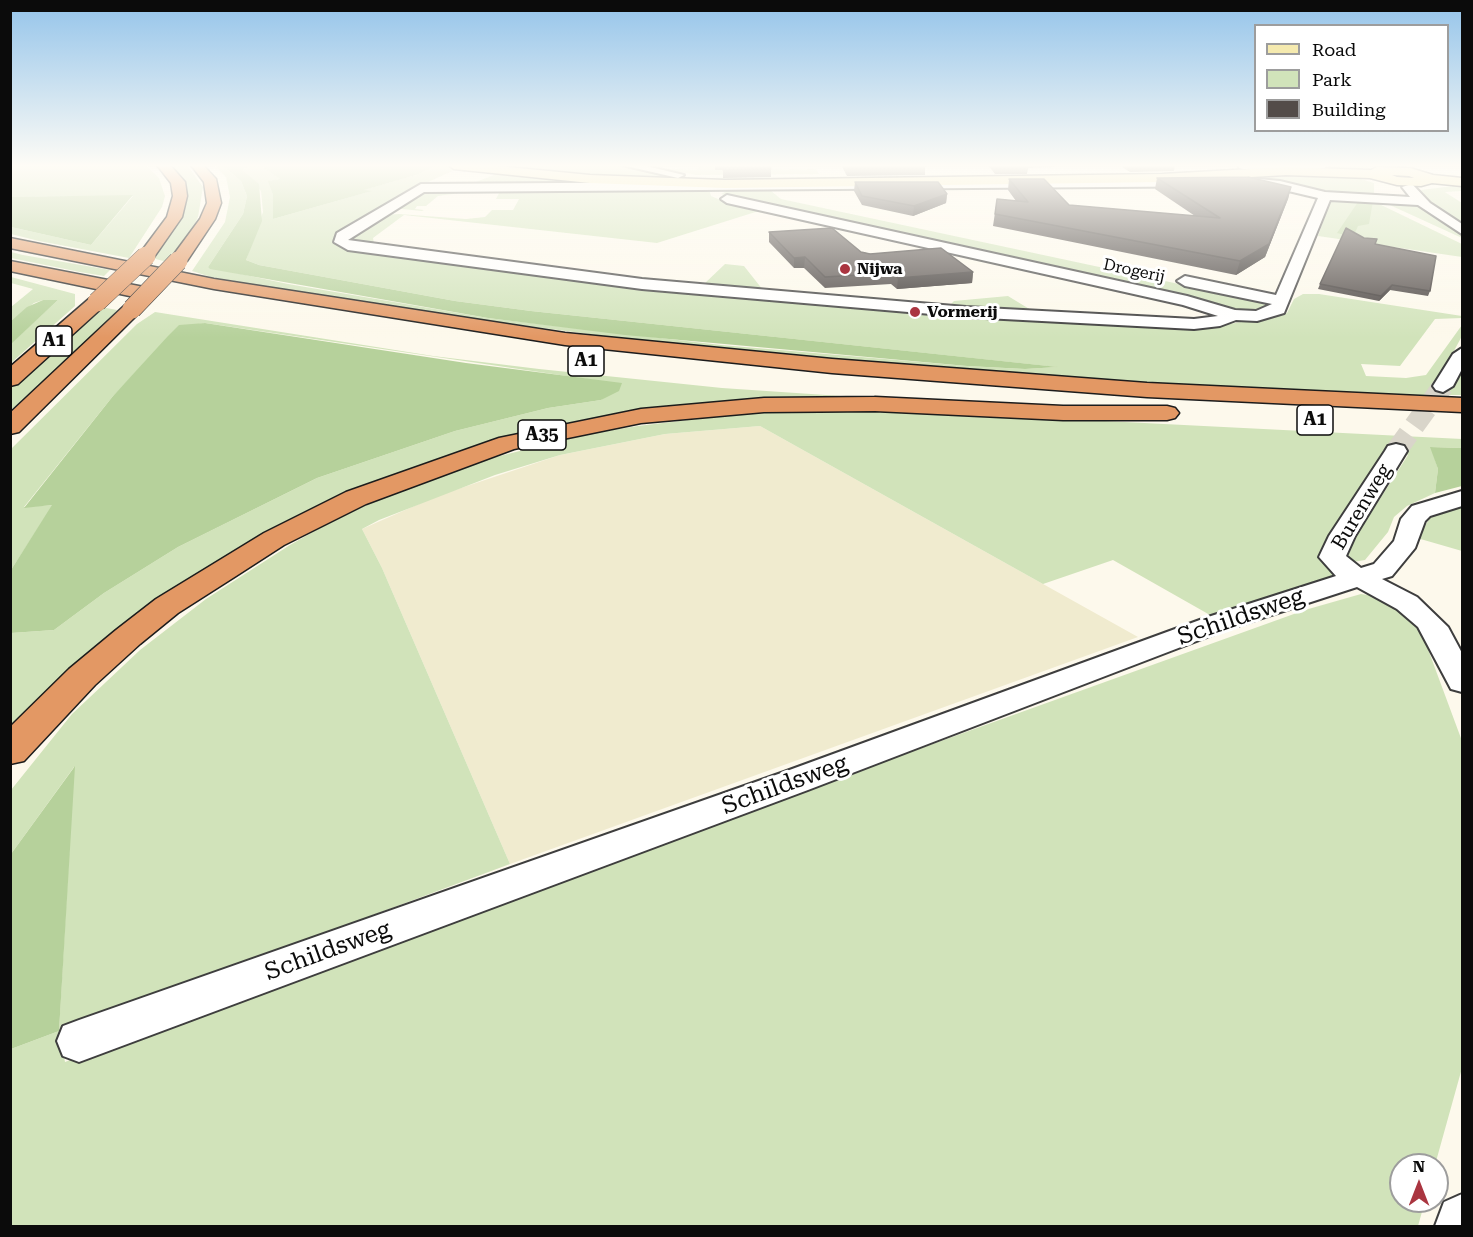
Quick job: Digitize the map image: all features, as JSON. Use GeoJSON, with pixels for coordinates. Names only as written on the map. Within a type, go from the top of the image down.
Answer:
{"type":"FeatureCollection","features":[{"type":"Feature","properties":{"kind":"highway","name":"A1"},"geometry":{"type":"LineString","coordinates":[[10,379],[146,256],[170,223]]}},
{"type":"Feature","properties":{"kind":"highway"},"geometry":{"type":"LineString","coordinates":[[10,427],[132,309],[178,261],[204,223]]}},
{"type":"Feature","properties":{"kind":"highway","name":"A1"},"geometry":{"type":"LineString","coordinates":[[10,243],[214,284],[565,339],[831,366],[1147,390],[1462,405]]}},
{"type":"Feature","properties":{"kind":"highway"},"geometry":{"type":"LineString","coordinates":[[10,266],[173,299]]}},
{"type":"Feature","properties":{"kind":"highway","name":"A1"},"geometry":{"type":"LineString","coordinates":[[502,350],[662,369]]}},
{"type":"Feature","properties":{"kind":"highway","name":"A1"},"geometry":{"type":"LineString","coordinates":[[811,385],[1167,412],[1462,426]]}},
{"type":"Feature","properties":{"kind":"highway","name":"A35"},"geometry":{"type":"LineString","coordinates":[[10,751],[82,677],[128,638],[167,606],[225,569],[274,539],[356,498],[419,473],[508,443],[641,416],[755,405],[840,403],[1063,413],[1167,412]]}},
{"type":"Feature","properties":{"kind":"street"},"geometry":{"type":"LineString","coordinates":[[364,223],[342,236],[341,242],[348,246],[642,284],[859,304],[1183,324],[1220,321],[1234,315],[1257,316],[1278,309],[1314,223]]}},
{"type":"Feature","properties":{"kind":"street","name":"Drogerij"},"geometry":{"type":"LineString","coordinates":[[834,223],[1186,301],[1234,315]]}},
{"type":"Feature","properties":{"kind":"street","name":"Drogerij"},"geometry":{"type":"LineString","coordinates":[[1165,277],[1280,301]]}},
{"type":"Feature","properties":{"kind":"street"},"geometry":{"type":"LineString","coordinates":[[1443,386],[1462,354]]}},
{"type":"Feature","properties":{"kind":"street","name":"Burenweg"},"geometry":{"type":"LineString","coordinates":[[1396,452],[1332,557],[1337,564],[1407,603],[1428,621],[1438,633],[1462,682]]}},
{"type":"Feature","properties":{"kind":"street","name":"Schildsweg"},"geometry":{"type":"LineString","coordinates":[[79,1041],[796,782],[1218,623],[1383,570],[1406,543],[1413,519],[1421,511],[1462,498]]}},
{"type":"Feature","properties":{"kind":"street"},"geometry":{"type":"LineString","coordinates":[[1461,1227],[1462,1220]]}},
{"type":"Feature","properties":{"kind":"shaded area"},"geometry":{"type":"Polygon","coordinates":[[[760,426],[1138,637],[510,864],[382,568],[362,529],[437,496],[560,455],[665,434],[760,426]]]}},
{"type":"Feature","properties":{"kind":"green space"},"geometry":{"type":"Polygon","coordinates":[[[11,223],[110,223],[91,245],[11,227],[11,223]]]}},
{"type":"Feature","properties":{"kind":"green space"},"geometry":{"type":"Polygon","coordinates":[[[110,223],[152,223],[129,258],[11,234],[11,227],[91,245],[110,223]]]}},
{"type":"Feature","properties":{"kind":"green space"},"geometry":{"type":"Polygon","coordinates":[[[175,223],[195,223],[167,262],[152,258],[175,223]]]}},
{"type":"Feature","properties":{"kind":"green space"},"geometry":{"type":"Polygon","coordinates":[[[225,223],[237,223],[208,267],[288,284],[488,318],[721,345],[1025,369],[1057,367],[455,301],[259,265],[246,260],[259,223],[362,223],[335,242],[343,247],[450,263],[1152,326],[1207,328],[1269,317],[1287,313],[1294,299],[1303,294],[1319,294],[1462,316],[1462,318],[1435,319],[1400,366],[1361,364],[1366,376],[1406,378],[1426,375],[1462,325],[1462,336],[1436,384],[1450,388],[1462,369],[1462,395],[1449,395],[1450,390],[1446,396],[1348,394],[1044,378],[635,340],[373,305],[211,277],[192,271],[225,223]]]}},
{"type":"Feature","properties":{"kind":"green space"},"geometry":{"type":"Polygon","coordinates":[[[237,223],[261,223],[246,260],[259,265],[455,301],[1058,367],[1025,369],[967,366],[625,335],[488,318],[208,267],[237,223]]]}},
{"type":"Feature","properties":{"kind":"green space"},"geometry":{"type":"Polygon","coordinates":[[[373,223],[394,223],[373,238],[374,243],[566,269],[704,284],[725,264],[744,266],[763,290],[684,286],[353,241],[352,238],[373,223]]]}},
{"type":"Feature","properties":{"kind":"green space"},"geometry":{"type":"Polygon","coordinates":[[[474,223],[721,223],[657,243],[474,223]]]}},
{"type":"Feature","properties":{"kind":"green space"},"geometry":{"type":"Polygon","coordinates":[[[848,223],[892,223],[1268,303],[1270,306],[1258,312],[1225,308],[848,223]]]}},
{"type":"Feature","properties":{"kind":"green space"},"geometry":{"type":"Polygon","coordinates":[[[1323,223],[1358,223],[1358,226],[1360,223],[1418,223],[1462,244],[1462,257],[1318,236],[1323,223]]]}},
{"type":"Feature","properties":{"kind":"green space"},"geometry":{"type":"Polygon","coordinates":[[[1344,223],[1369,223],[1358,226],[1353,237],[1337,233],[1344,223]]]}},
{"type":"Feature","properties":{"kind":"green space"},"geometry":{"type":"Polygon","coordinates":[[[1429,223],[1446,223],[1462,233],[1462,238],[1429,223]]]}},
{"type":"Feature","properties":{"kind":"green space"},"geometry":{"type":"Polygon","coordinates":[[[11,252],[110,270],[104,276],[80,272],[11,258],[11,252]]]}},
{"type":"Feature","properties":{"kind":"green space"},"geometry":{"type":"Polygon","coordinates":[[[11,277],[75,294],[75,306],[11,363],[10,344],[58,300],[43,300],[34,303],[11,321],[11,307],[33,289],[11,283],[11,277]]]}},
{"type":"Feature","properties":{"kind":"green space"},"geometry":{"type":"Polygon","coordinates":[[[1008,296],[1031,310],[1213,319],[949,306],[954,301],[1008,296]]]}},
{"type":"Feature","properties":{"kind":"green space"},"geometry":{"type":"Polygon","coordinates":[[[43,300],[58,300],[11,344],[11,321],[27,307],[43,300]]]}},
{"type":"Feature","properties":{"kind":"green space"},"geometry":{"type":"Polygon","coordinates":[[[101,307],[117,310],[105,325],[11,410],[11,387],[101,307]]]}},
{"type":"Feature","properties":{"kind":"green space"},"geometry":{"type":"Polygon","coordinates":[[[155,312],[433,356],[539,369],[722,388],[974,405],[732,403],[437,460],[390,476],[290,524],[11,734],[11,633],[54,630],[104,593],[178,547],[317,478],[455,431],[548,408],[601,400],[621,384],[205,323],[179,327],[113,396],[24,507],[53,505],[11,570],[11,449],[137,324],[155,312]]]}},
{"type":"Feature","properties":{"kind":"green space"},"geometry":{"type":"Polygon","coordinates":[[[205,323],[466,363],[622,383],[619,391],[601,400],[548,408],[455,431],[317,478],[178,547],[104,593],[54,630],[11,633],[11,570],[52,505],[24,508],[113,396],[168,336],[179,325],[205,323]]]}},
{"type":"Feature","properties":{"kind":"green space"},"geometry":{"type":"Polygon","coordinates":[[[886,410],[1462,439],[1462,448],[1431,447],[1438,469],[1435,493],[1407,506],[1394,517],[1388,532],[1365,560],[1353,562],[1348,557],[1355,538],[1408,455],[1390,450],[1339,520],[1321,555],[1335,569],[1333,576],[1312,586],[1210,615],[1113,560],[1043,584],[760,426],[665,434],[560,455],[495,475],[379,520],[362,529],[382,568],[510,864],[59,1032],[65,1062],[502,899],[1305,610],[1361,594],[1381,597],[1412,620],[1422,633],[1462,741],[1462,1068],[1438,1153],[1389,1153],[1389,1213],[1422,1213],[1418,1226],[11,1226],[11,1049],[59,1031],[74,767],[11,854],[11,790],[72,714],[140,650],[206,599],[290,545],[334,520],[397,491],[492,458],[587,434],[762,411],[886,410]]]}},
{"type":"Feature","properties":{"kind":"green space"},"geometry":{"type":"Polygon","coordinates":[[[1430,447],[1462,448],[1462,486],[1435,493],[1438,469],[1430,447]]]}},
{"type":"Feature","properties":{"kind":"green space"},"geometry":{"type":"Polygon","coordinates":[[[1462,503],[1462,551],[1417,538],[1432,515],[1462,503]]]}},
{"type":"Feature","properties":{"kind":"green space"},"geometry":{"type":"Polygon","coordinates":[[[75,766],[59,1031],[11,1049],[11,854],[75,766]]]}},
{"type":"Feature","properties":{"kind":"building"},"geometry":{"type":"Polygon","coordinates":[[[1040,223],[1277,223],[1269,244],[1240,261],[1040,223]]]}},
{"type":"Feature","properties":{"kind":"building"},"geometry":{"type":"Polygon","coordinates":[[[832,228],[861,252],[870,254],[941,248],[973,272],[898,278],[892,273],[825,277],[805,257],[794,258],[769,232],[832,228]]]}},
{"type":"Feature","properties":{"kind":"building"},"geometry":{"type":"Polygon","coordinates":[[[1346,228],[1364,238],[1377,239],[1375,244],[1436,256],[1430,291],[1392,285],[1381,296],[1320,284],[1346,228]]]}},
{"type":"Feature","properties":{"kind":"tunnel"},"geometry":{"type":"LineString","coordinates":[[1396,451],[1443,386]]}},
{"type":"Feature","properties":{"kind":"place","name":"Nijwa"},"geometry":{"type":"Point","coordinates":[845,269]}},
{"type":"Feature","properties":{"kind":"place","name":"Vormerij"},"geometry":{"type":"Point","coordinates":[915,312]}}]}
